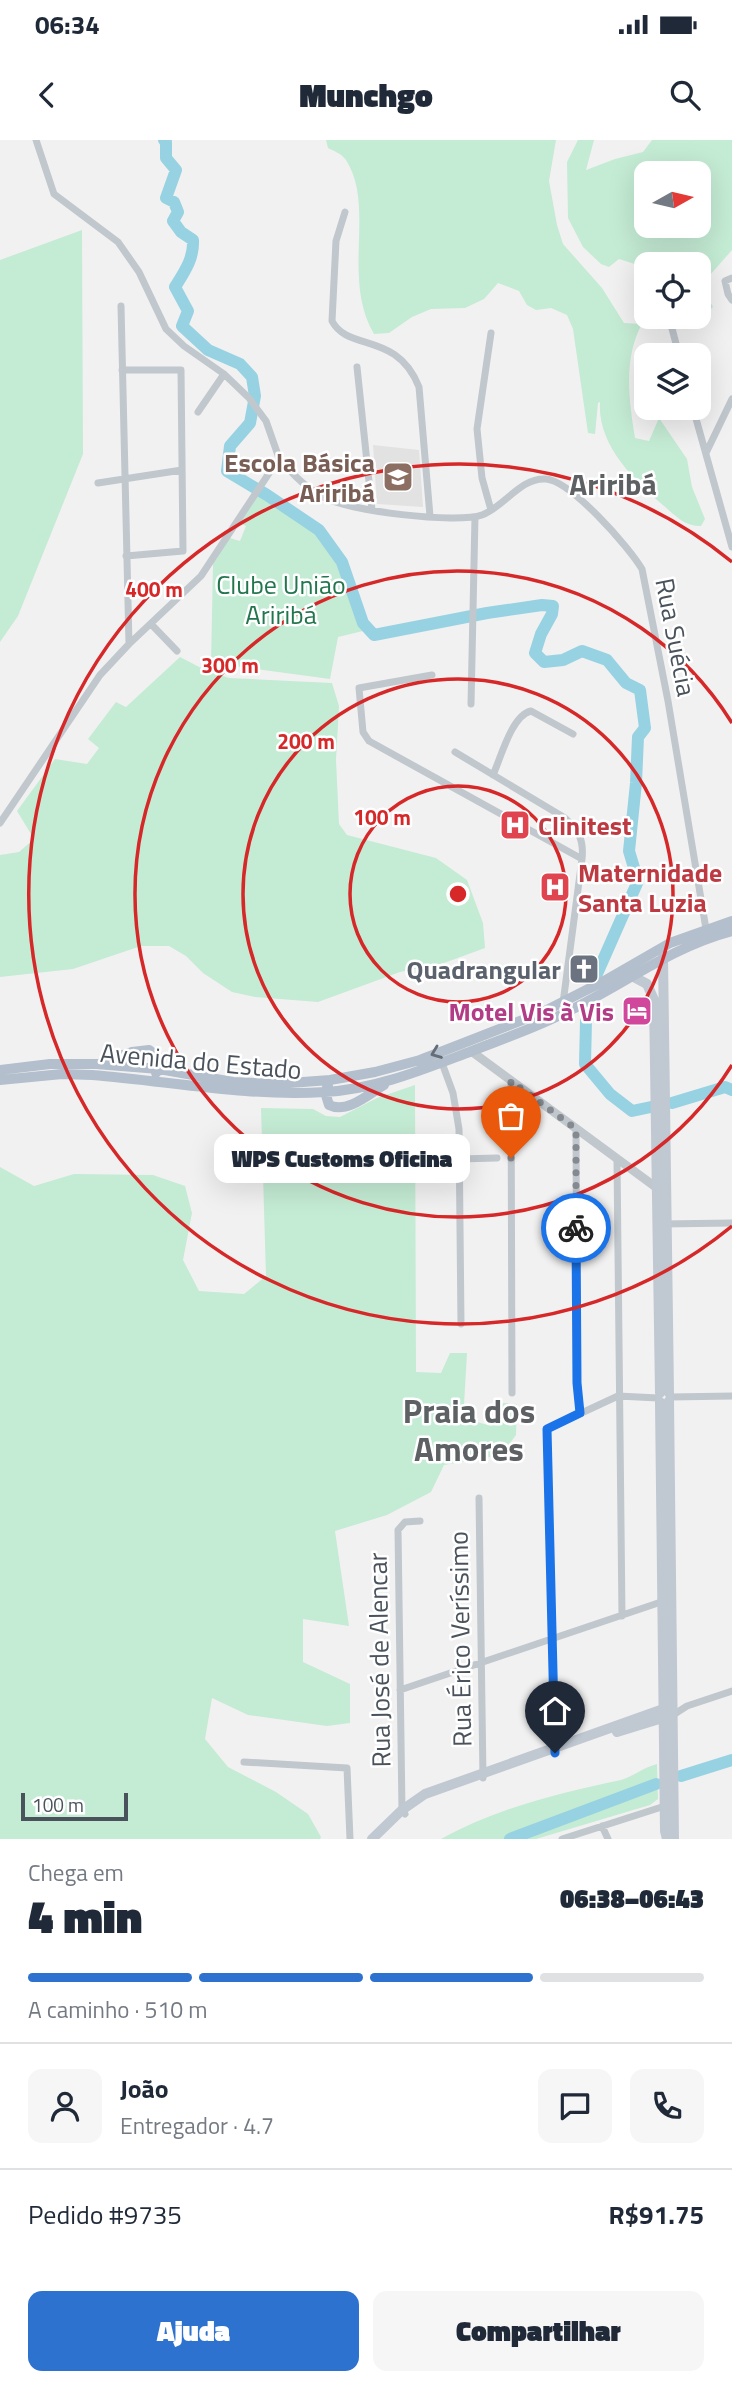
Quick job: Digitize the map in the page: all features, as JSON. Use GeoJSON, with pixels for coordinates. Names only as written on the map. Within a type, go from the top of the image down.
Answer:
{"type":"FeatureCollection","features":[{"type":"Feature","properties":{"kind":"main road"},"geometry":{"type":"LineString","coordinates":[[590,995],[656,950],[732,921]]}},
{"type":"Feature","properties":{"kind":"main road"},"geometry":{"type":"LineString","coordinates":[[590,995],[696,942],[732,931]]}},
{"type":"Feature","properties":{"kind":"main road"},"geometry":{"type":"LineString","coordinates":[[663,957],[659,1000],[669,1712],[674,1839]]}},
{"type":"Feature","properties":{"kind":"main road"},"geometry":{"type":"LineString","coordinates":[[632,976],[647,984],[659,1000]]}},
{"type":"Feature","properties":{"kind":"main road","name":"Avenida do Estado"},"geometry":{"type":"LineString","coordinates":[[0,1070],[50,1064],[96,1064],[159,1069],[247,1083],[293,1084],[330,1080],[375,1072],[420,1059],[590,995]]}},
{"type":"Feature","properties":{"kind":"main road","name":"Avenida do Estado"},"geometry":{"type":"LineString","coordinates":[[0,1080],[62,1074],[150,1080],[254,1092],[325,1092],[395,1079],[442,1063],[542,1023],[590,995]]}},
{"type":"Feature","properties":{"kind":"main road"},"geometry":{"type":"LineString","coordinates":[[96,1064],[132,1052],[149,1050],[159,1058],[159,1069],[150,1080]]}},
{"type":"Feature","properties":{"kind":"main road"},"geometry":{"type":"LineString","coordinates":[[330,1080],[325,1092],[329,1104],[340,1108],[395,1079]]}},
{"type":"Feature","properties":{"kind":"main road"},"geometry":{"type":"LineString","coordinates":[[372,1839],[403,1812],[428,1799],[555,1750],[669,1712]]}},
{"type":"Feature","properties":{"kind":"main road"},"geometry":{"type":"LineString","coordinates":[[667,1839],[665,1807],[669,1712]]}},
{"type":"Feature","properties":{"kind":"main road"},"geometry":{"type":"LineString","coordinates":[[380,1839],[403,1812]]}},
{"type":"Feature","properties":{"kind":"street"},"geometry":{"type":"LineString","coordinates":[[0,823],[94,683],[129,644],[201,576],[279,458],[269,428],[249,398],[224,374],[184,346],[166,329],[143,280],[118,243],[54,194],[36,140]]}},
{"type":"Feature","properties":{"kind":"street"},"geometry":{"type":"LineString","coordinates":[[345,212],[336,241],[332,321],[340,331],[397,355],[413,372],[419,387],[430,516]]}},
{"type":"Feature","properties":{"kind":"street"},"geometry":{"type":"LineString","coordinates":[[732,278],[725,281],[732,300]]}},
{"type":"Feature","properties":{"kind":"street"},"geometry":{"type":"LineString","coordinates":[[121,306],[129,644]]}},
{"type":"Feature","properties":{"kind":"street"},"geometry":{"type":"LineString","coordinates":[[491,332],[477,429],[482,478],[491,510]]}},
{"type":"Feature","properties":{"kind":"street"},"geometry":{"type":"LineString","coordinates":[[357,367],[372,510]]}},
{"type":"Feature","properties":{"kind":"street"},"geometry":{"type":"LineString","coordinates":[[122,370],[181,370],[183,551],[126,555]]}},
{"type":"Feature","properties":{"kind":"street"},"geometry":{"type":"LineString","coordinates":[[198,412],[224,374]]}},
{"type":"Feature","properties":{"kind":"street"},"geometry":{"type":"LineString","coordinates":[[706,454],[732,399]]}},
{"type":"Feature","properties":{"kind":"street"},"geometry":{"type":"LineString","coordinates":[[696,420],[730,531],[732,547]]}},
{"type":"Feature","properties":{"kind":"street","name":"Rua Suécia"},"geometry":{"type":"LineString","coordinates":[[279,458],[295,477],[323,498],[342,505],[372,510],[455,518],[475,517],[491,510],[526,484],[549,479],[580,497],[642,569],[668,701],[706,929]]}},
{"type":"Feature","properties":{"kind":"street"},"geometry":{"type":"LineString","coordinates":[[98,483],[182,470]]}},
{"type":"Feature","properties":{"kind":"street"},"geometry":{"type":"LineString","coordinates":[[471,704],[475,517]]}},
{"type":"Feature","properties":{"kind":"street"},"geometry":{"type":"LineString","coordinates":[[151,624],[177,651]]}},
{"type":"Feature","properties":{"kind":"street"},"geometry":{"type":"LineString","coordinates":[[432,675],[359,688],[363,732],[369,741],[582,859]]}},
{"type":"Feature","properties":{"kind":"street"},"geometry":{"type":"LineString","coordinates":[[493,775],[512,727],[523,712],[531,710],[573,734]]}},
{"type":"Feature","properties":{"kind":"street"},"geometry":{"type":"LineString","coordinates":[[455,752],[565,818],[576,828],[582,845],[582,859],[563,1003]]}},
{"type":"Feature","properties":{"kind":"street"},"geometry":{"type":"LineString","coordinates":[[471,1051],[662,1191]]}},
{"type":"Feature","properties":{"kind":"street"},"geometry":{"type":"LineString","coordinates":[[442,1063],[457,1110],[461,1324]]}},
{"type":"Feature","properties":{"kind":"street"},"geometry":{"type":"LineString","coordinates":[[511,1081],[512,1393]]}},
{"type":"Feature","properties":{"kind":"street"},"geometry":{"type":"LineString","coordinates":[[576,1129],[577,1383],[580,1413]]}},
{"type":"Feature","properties":{"kind":"street"},"geometry":{"type":"LineString","coordinates":[[459,1158],[497,1158]]}},
{"type":"Feature","properties":{"kind":"street"},"geometry":{"type":"LineString","coordinates":[[617,1160],[622,1615]]}},
{"type":"Feature","properties":{"kind":"street"},"geometry":{"type":"LineString","coordinates":[[662,1224],[732,1223]]}},
{"type":"Feature","properties":{"kind":"street"},"geometry":{"type":"LineString","coordinates":[[555,1750],[547,1429],[618,1396],[732,1396]]}},
{"type":"Feature","properties":{"kind":"street","name":"Rua Érico Veríssimo"},"geometry":{"type":"LineString","coordinates":[[479,1498],[483,1776]]}},
{"type":"Feature","properties":{"kind":"street","name":"Rua José de Alencar"},"geometry":{"type":"LineString","coordinates":[[403,1812],[398,1530],[405,1522],[420,1521]]}},
{"type":"Feature","properties":{"kind":"street"},"geometry":{"type":"LineString","coordinates":[[400,1690],[667,1600]]}},
{"type":"Feature","properties":{"kind":"street"},"geometry":{"type":"LineString","coordinates":[[669,1712],[732,1691]]}},
{"type":"Feature","properties":{"kind":"street"},"geometry":{"type":"LineString","coordinates":[[244,1762],[347,1768],[350,1839]]}},
{"type":"Feature","properties":{"kind":"street"},"geometry":{"type":"LineString","coordinates":[[562,1839],[665,1807],[674,1794]]}},
{"type":"Feature","properties":{"kind":"street"},"geometry":{"type":"LineString","coordinates":[[602,1826],[608,1839]]}},
{"type":"Feature","properties":{"kind":"shaded area","name":"Escola Básica Ariribá"},"geometry":{"type":"Polygon","coordinates":[[[373,445],[419,450],[423,507],[377,504],[373,445]]]}},
{"type":"Feature","properties":{"kind":"green space"},"geometry":{"type":"Polygon","coordinates":[[[326,140],[556,140],[549,181],[563,244],[602,288],[624,323],[634,324],[634,329],[640,329],[632,351],[629,380],[635,438],[649,441],[660,420],[687,459],[692,487],[705,519],[701,526],[685,523],[630,473],[611,447],[601,418],[600,402],[595,434],[588,433],[573,329],[567,315],[551,308],[536,310],[527,305],[519,291],[498,283],[484,299],[465,308],[431,309],[412,317],[389,333],[374,334],[360,290],[358,199],[354,179],[346,160],[328,148],[326,140]]]}},
{"type":"Feature","properties":{"kind":"green space"},"geometry":{"type":"Polygon","coordinates":[[[578,140],[594,140],[586,170],[643,152],[652,140],[732,140],[732,250],[711,274],[711,252],[634,252],[634,264],[619,259],[609,267],[601,264],[583,247],[568,218],[567,162],[578,140]]]}},
{"type":"Feature","properties":{"kind":"green space"},"geometry":{"type":"Polygon","coordinates":[[[82,230],[83,454],[18,616],[0,642],[0,260],[82,230]]]}},
{"type":"Feature","properties":{"kind":"green space","name":"Clube União Ariribá"},"geometry":{"type":"Polygon","coordinates":[[[258,494],[317,534],[334,556],[351,592],[363,631],[338,637],[330,679],[211,663],[213,564],[230,538],[240,541],[246,526],[240,523],[258,494]]]}},
{"type":"Feature","properties":{"kind":"green space"},"geometry":{"type":"Polygon","coordinates":[[[180,657],[205,670],[229,678],[332,683],[339,706],[336,760],[339,824],[347,835],[436,858],[467,880],[483,923],[485,948],[444,963],[400,972],[318,1002],[255,997],[232,992],[169,946],[141,946],[73,969],[0,977],[0,855],[19,852],[34,839],[17,811],[55,759],[87,764],[99,748],[88,739],[116,702],[126,707],[180,657]]]}},
{"type":"Feature","properties":{"kind":"green space"},"geometry":{"type":"Polygon","coordinates":[[[415,1085],[416,1372],[441,1373],[450,1353],[467,1353],[464,1405],[477,1422],[488,1425],[503,1403],[517,1404],[516,1435],[501,1455],[444,1465],[431,1492],[387,1515],[335,1531],[349,1626],[303,1619],[303,1662],[350,1684],[350,1723],[327,1726],[248,1715],[212,1698],[205,1739],[228,1767],[276,1792],[308,1814],[320,1839],[0,1839],[0,1167],[34,1186],[74,1174],[153,1175],[185,1186],[192,1213],[183,1260],[199,1291],[244,1294],[266,1276],[261,1108],[313,1109],[326,1116],[340,1117],[377,1098],[415,1085]]]}},
{"type":"Feature","properties":{"kind":"green space"},"geometry":{"type":"Polygon","coordinates":[[[657,1764],[658,1799],[650,1805],[536,1839],[441,1839],[506,1810],[621,1780],[657,1764]]]}},
{"type":"Feature","properties":{"kind":"waterway"},"geometry":{"type":"LineString","coordinates":[[164,140],[166,158],[176,170],[166,198],[174,202],[178,212],[173,221],[181,232],[193,240],[190,259],[175,287],[188,311],[182,326],[208,350],[240,364],[252,377],[255,396],[250,423],[230,446],[227,471],[319,530],[342,562],[363,623],[374,635],[487,613],[542,605],[553,606],[535,653],[544,662],[563,660],[582,651],[607,660],[626,683],[640,690],[645,728],[638,737],[629,851],[638,881],[596,976]]}},
{"type":"Feature","properties":{"kind":"waterway"},"geometry":{"type":"LineString","coordinates":[[586,1021],[585,1064],[610,1094],[632,1111],[651,1107]]}},
{"type":"Feature","properties":{"kind":"waterway"},"geometry":{"type":"LineString","coordinates":[[672,1103],[725,1087],[732,1090]]}},
{"type":"Feature","properties":{"kind":"waterway"},"geometry":{"type":"LineString","coordinates":[[681,1776],[732,1760]]}},
{"type":"Feature","properties":{"kind":"waterway"},"geometry":{"type":"LineString","coordinates":[[510,1839],[656,1784]]}},
{"type":"Feature","properties":{"kind":"way so far"},"geometry":{"type":"LineString","coordinates":[[511,1158],[511,1081],[576,1129],[576,1228]]}},
{"type":"Feature","properties":{"kind":"place","name":"Escola Básica Ariribá"},"geometry":{"type":"Point","coordinates":[398,477]}},
{"type":"Feature","properties":{"kind":"place","name":"Clinitest"},"geometry":{"type":"Point","coordinates":[515,825]}},
{"type":"Feature","properties":{"kind":"place","name":"Maternidade Santa Luzia"},"geometry":{"type":"Point","coordinates":[555,887]}},
{"type":"Feature","properties":{"kind":"place","name":"Quadrangular"},"geometry":{"type":"Point","coordinates":[584,969]}},
{"type":"Feature","properties":{"kind":"place","name":"Motel Vis à Vis"},"geometry":{"type":"Point","coordinates":[637,1011]}},
{"type":"Feature","properties":{"kind":"place","name":"WPS Customs Oficina"},"geometry":{"type":"Point","coordinates":[511,1158]}},
{"type":"Feature","properties":{"kind":"district","name":"Ariribá"},"geometry":{"type":"Point","coordinates":[613,484]}},
{"type":"Feature","properties":{"kind":"district","name":"Praia dos Amores"},"geometry":{"type":"Point","coordinates":[469,1430]}},
{"type":"Feature","properties":{"kind":"route"},"geometry":{"type":"LineString","coordinates":[[555,1753],[547,1429],[580,1413],[577,1383],[576,1228]]}}]}
